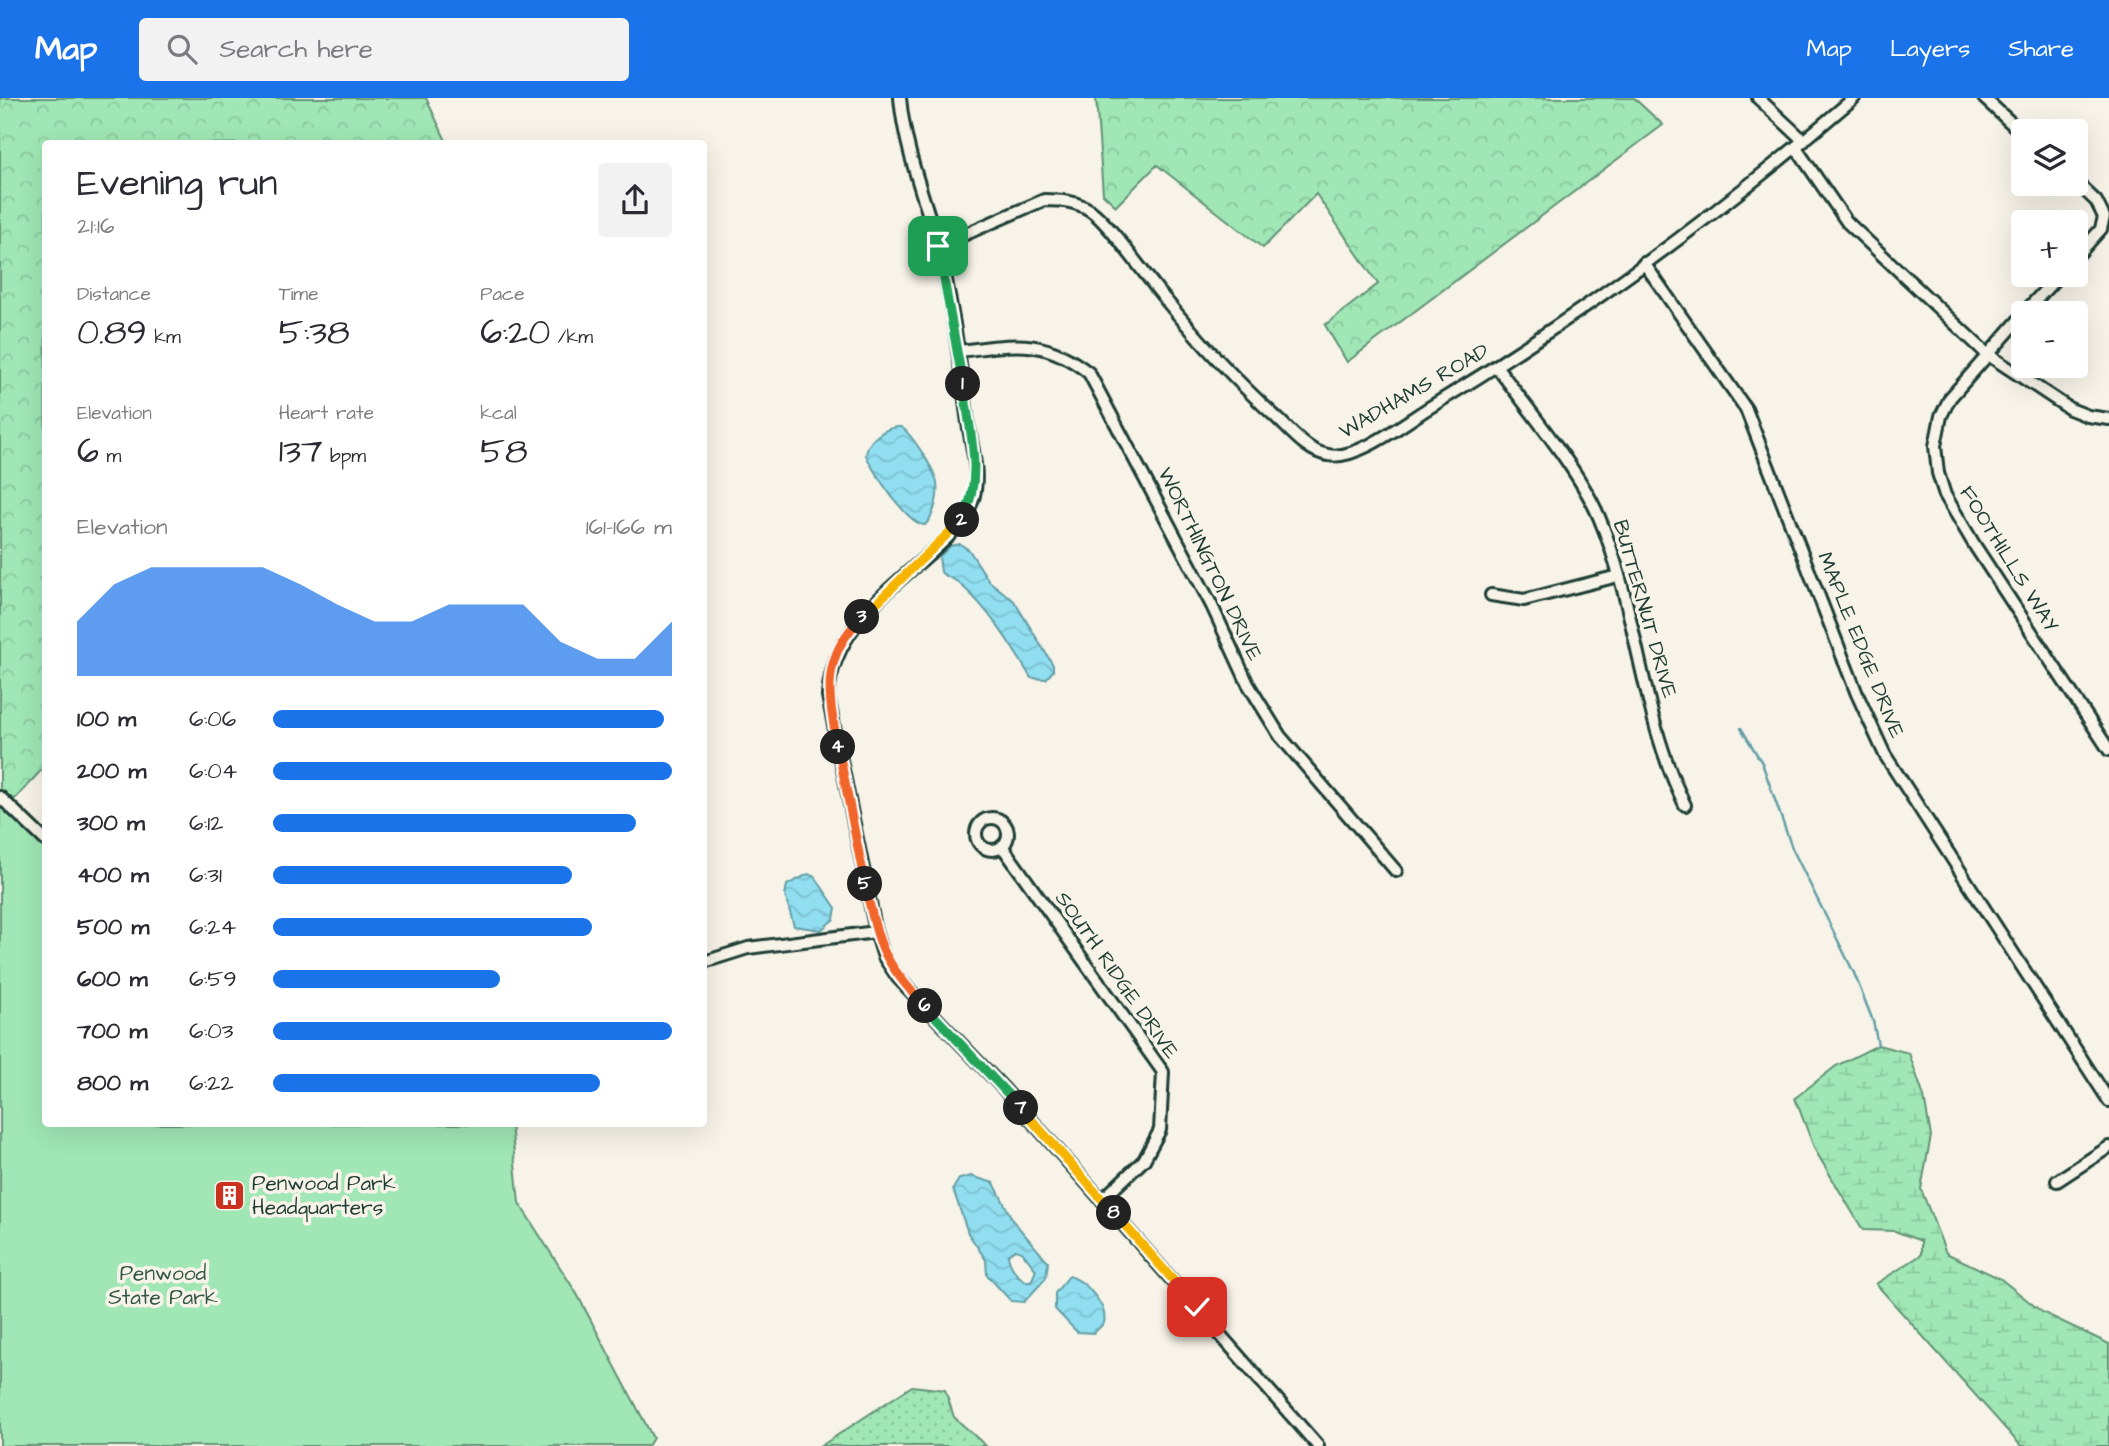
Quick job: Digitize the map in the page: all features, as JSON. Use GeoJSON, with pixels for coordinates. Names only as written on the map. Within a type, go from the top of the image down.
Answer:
{"type":"FeatureCollection","features":[{"type":"Feature","properties":{"kind":"street"},"geometry":{"type":"LineString","coordinates":[[900,98],[905,142],[938,246],[958,351],[976,480],[972,502],[958,527],[854,625],[839,647],[830,672],[828,696],[876,932],[884,957],[898,978],[1004,1089],[1318,1446]]}},
{"type":"Feature","properties":{"kind":"street"},"geometry":{"type":"LineString","coordinates":[[1758,98],[1800,144],[1847,222],[1987,354],[2070,409],[2088,416],[2109,419]]}},
{"type":"Feature","properties":{"kind":"street","name":"WADHAMS ROAD"},"geometry":{"type":"LineString","coordinates":[[938,246],[1044,200],[1059,200],[1088,209],[1205,349],[1303,442],[1328,455],[1357,451],[1497,367],[1580,311],[1800,144],[1854,98]]}},
{"type":"Feature","properties":{"kind":"street"},"geometry":{"type":"LineString","coordinates":[[1984,98],[2011,123]]}},
{"type":"Feature","properties":{"kind":"street"},"geometry":{"type":"LineString","coordinates":[[2088,193],[2096,201],[2104,217],[2101,229],[2088,244]]}},
{"type":"Feature","properties":{"kind":"street","name":"MAPLE EDGE DRIVE"},"geometry":{"type":"LineString","coordinates":[[1644,263],[1746,409],[1857,694],[1885,755],[2109,1101]]}},
{"type":"Feature","properties":{"kind":"street","name":"FOOTHILLS WAY"},"geometry":{"type":"LineString","coordinates":[[2036,301],[2048,287]]}},
{"type":"Feature","properties":{"kind":"street","name":"FOOTHILLS WAY"},"geometry":{"type":"LineString","coordinates":[[2011,328],[1957,388],[1941,416],[1935,446],[1938,473],[1945,495],[1975,545],[2109,750]]}},
{"type":"Feature","properties":{"kind":"street","name":"WORTHINGTON DRIVE"},"geometry":{"type":"LineString","coordinates":[[958,351],[1028,343],[1068,356],[1089,373],[1212,606],[1248,684],[1280,736],[1396,871]]}},
{"type":"Feature","properties":{"kind":"street","name":"BUTTERNUT DRIVE"},"geometry":{"type":"LineString","coordinates":[[1497,367],[1593,504],[1618,576],[1658,730],[1685,805]]}},
{"type":"Feature","properties":{"kind":"street"},"geometry":{"type":"LineString","coordinates":[[1491,595],[1524,600],[1618,576]]}},
{"type":"Feature","properties":{"kind":"street"},"geometry":{"type":"LineString","coordinates":[[0,797],[42,837]]}},
{"type":"Feature","properties":{"kind":"street","name":"SOUTH RIDGE DRIVE"},"geometry":{"type":"LineString","coordinates":[[1002,846],[1163,1072],[1160,1130],[1144,1160],[1102,1200]]}},
{"type":"Feature","properties":{"kind":"street"},"geometry":{"type":"LineString","coordinates":[[707,961],[748,948],[876,932]]}},
{"type":"Feature","properties":{"kind":"street"},"geometry":{"type":"LineString","coordinates":[[2057,1181],[2109,1147]]}},
{"type":"Feature","properties":{"kind":"green space"},"geometry":{"type":"Polygon","coordinates":[[[0,98],[426,98],[446,140],[42,140],[42,769],[17,797],[0,810],[0,98]]]}},
{"type":"Feature","properties":{"kind":"green space"},"geometry":{"type":"Polygon","coordinates":[[[1096,98],[1634,98],[1663,125],[1347,362],[1325,325],[1378,284],[1316,194],[1263,248],[1157,165],[1116,206],[1103,194],[1096,98]]]}},
{"type":"Feature","properties":{"kind":"green space","name":"Penwood State Park"},"geometry":{"type":"Polygon","coordinates":[[[0,797],[42,838],[42,1127],[511,1127],[519,1203],[577,1294],[653,1438],[648,1446],[0,1446],[0,797]]]}},
{"type":"Feature","properties":{"kind":"green space"},"geometry":{"type":"Polygon","coordinates":[[[1878,1045],[1909,1053],[1924,1097],[1931,1136],[1921,1189],[1946,1253],[2001,1279],[2042,1312],[2109,1344],[2109,1446],[2021,1446],[1876,1284],[1921,1255],[1921,1241],[1895,1231],[1863,1230],[1815,1150],[1795,1098],[1836,1066],[1878,1045]]]}},
{"type":"Feature","properties":{"kind":"green space"},"geometry":{"type":"Polygon","coordinates":[[[912,1386],[945,1390],[954,1417],[986,1446],[821,1446],[912,1386]]]}},
{"type":"Feature","properties":{"kind":"water"},"geometry":{"type":"Polygon","coordinates":[[[901,427],[922,452],[937,483],[935,505],[925,525],[918,523],[901,508],[866,455],[870,444],[878,435],[901,427]]]}},
{"type":"Feature","properties":{"kind":"water"},"geometry":{"type":"Polygon","coordinates":[[[960,544],[969,550],[989,581],[1014,601],[1053,665],[1053,671],[1046,679],[1031,678],[981,605],[958,582],[941,572],[939,557],[950,546],[960,544]]]}},
{"type":"Feature","properties":{"kind":"water"},"geometry":{"type":"Polygon","coordinates":[[[808,874],[815,877],[836,908],[834,919],[821,930],[794,926],[785,895],[787,885],[808,874]]]}},
{"type":"Feature","properties":{"kind":"water"},"geometry":{"type":"Polygon","coordinates":[[[971,1176],[994,1183],[1013,1221],[1048,1262],[1046,1278],[1024,1302],[1011,1301],[987,1275],[986,1260],[968,1233],[953,1189],[959,1179],[971,1176]],[[1015,1250],[1008,1255],[1009,1259],[1019,1276],[1031,1282],[1036,1270],[1022,1252],[1015,1250]]]}},
{"type":"Feature","properties":{"kind":"water"},"geometry":{"type":"Polygon","coordinates":[[[1069,1276],[1088,1288],[1099,1302],[1104,1323],[1094,1333],[1077,1332],[1055,1309],[1055,1293],[1069,1276]]]}},
{"type":"Feature","properties":{"kind":"waterway"},"geometry":{"type":"LineString","coordinates":[[1741,728],[1762,763],[1792,848],[1854,973],[1873,1021],[1878,1045]]}},
{"type":"Feature","properties":{"kind":"place","name":"Penwood Park Headquarters"},"geometry":{"type":"Point","coordinates":[229,1195]}},
{"type":"Feature","properties":{"kind":"route"},"geometry":{"type":"LineString","coordinates":[[938,246],[958,351],[976,480],[972,502],[958,527],[854,625],[839,647],[830,672],[828,696],[876,932],[884,957],[898,978],[1004,1089],[1197,1307]]}}]}
